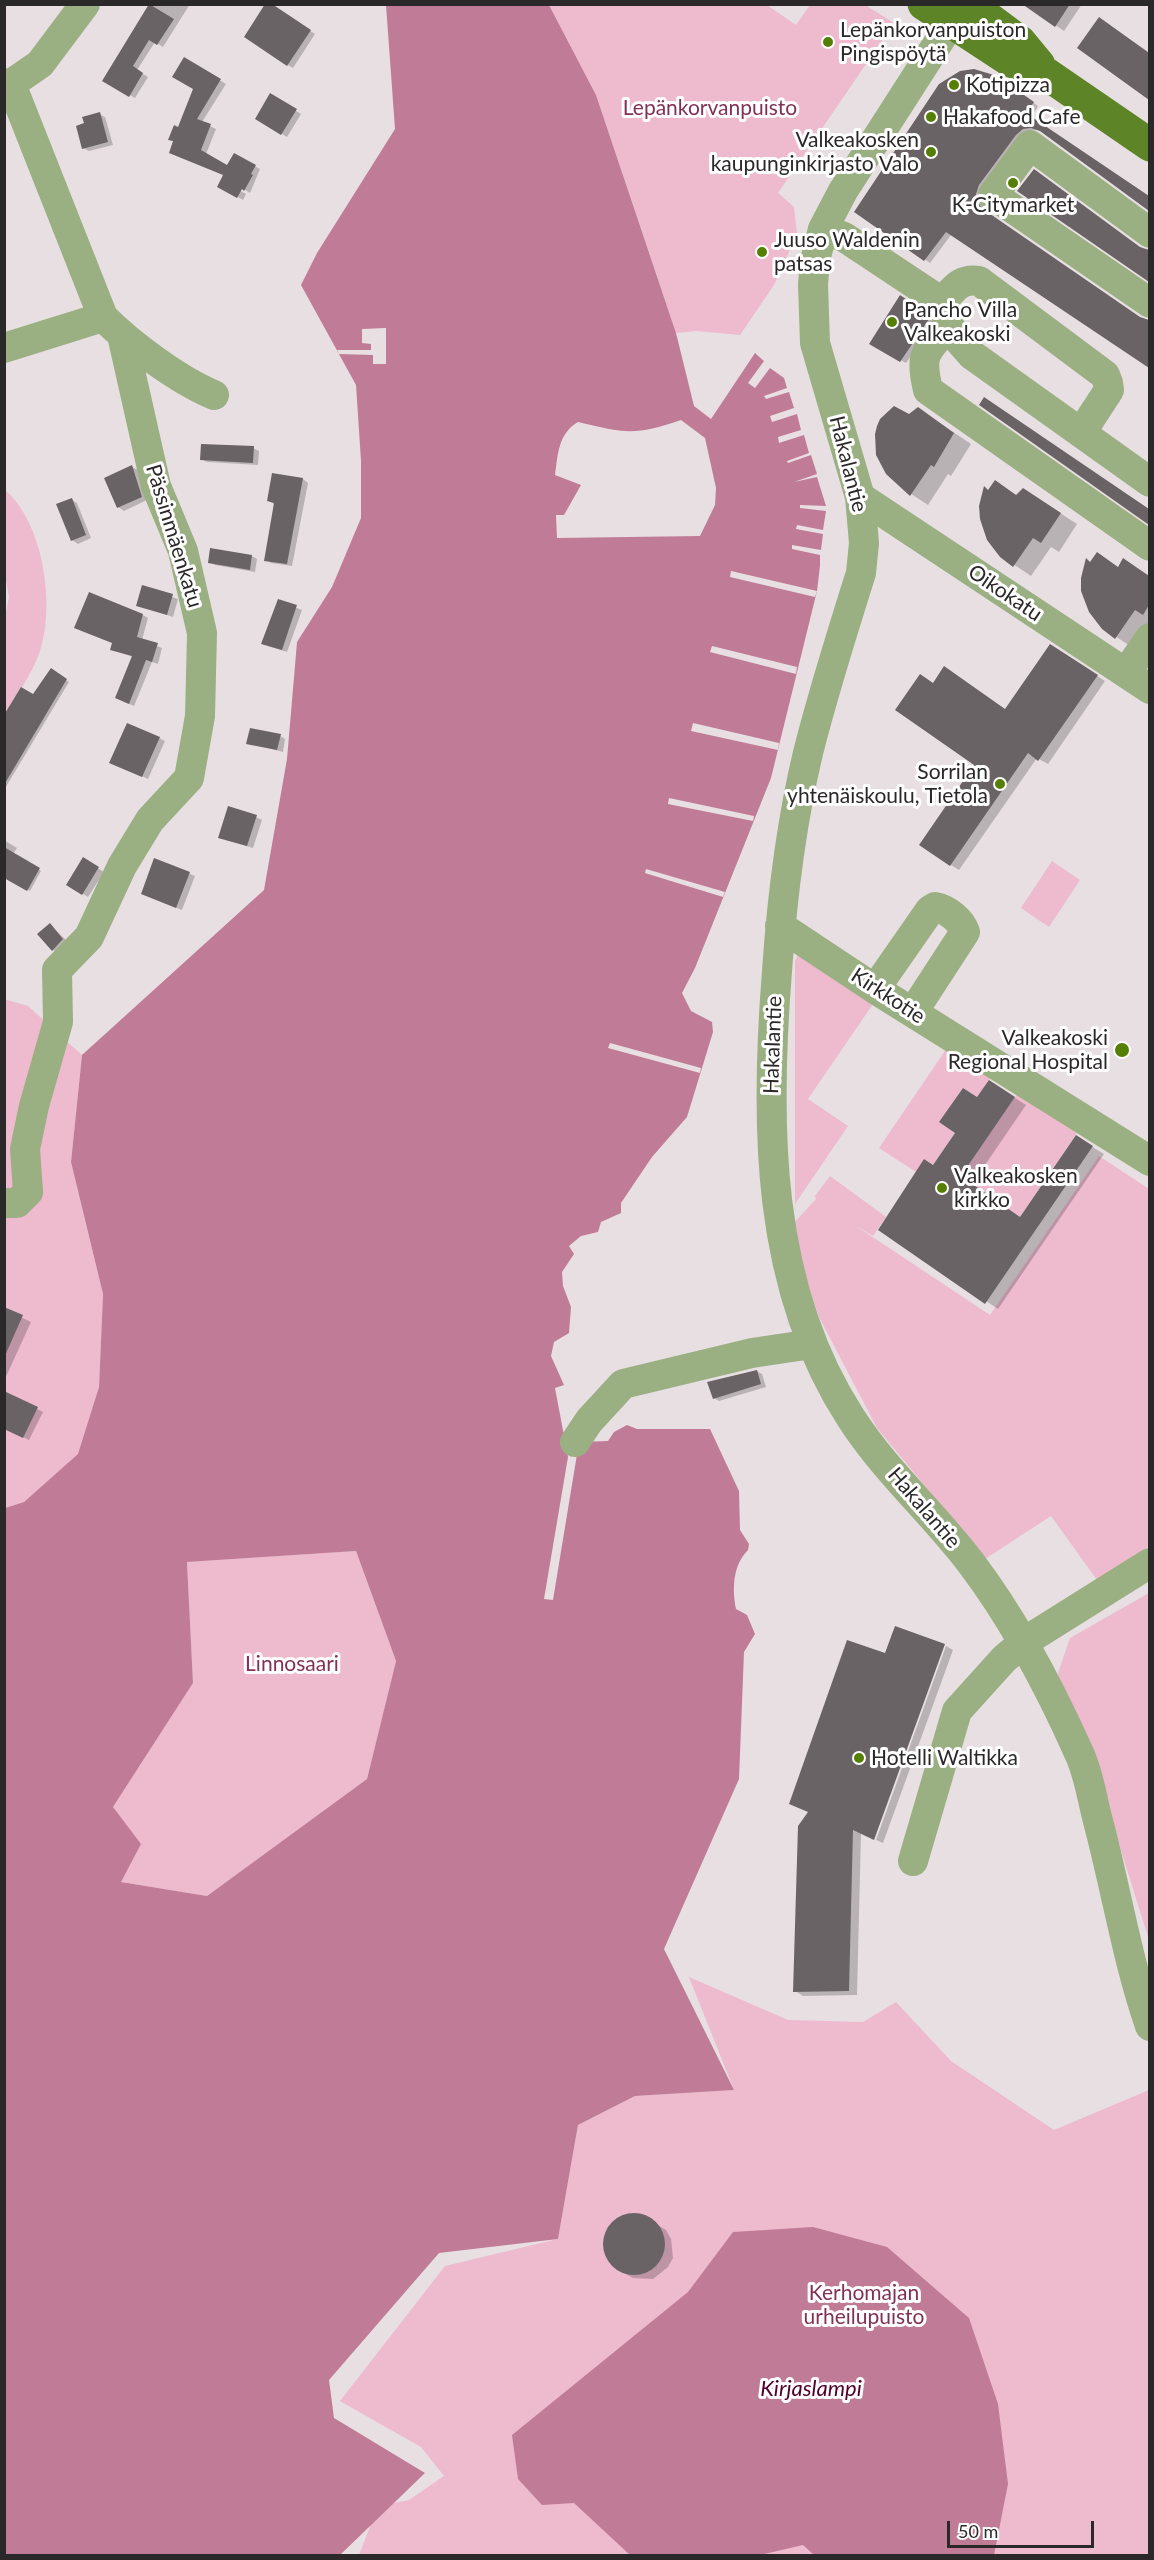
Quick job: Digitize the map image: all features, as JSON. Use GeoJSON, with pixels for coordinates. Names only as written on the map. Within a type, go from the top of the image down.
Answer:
{"type":"FeatureCollection","features":[{"type":"Feature","properties":{"kind":"main road"},"geometry":{"type":"LineString","coordinates":[[924,4],[961,11],[1020,42],[1048,75],[1149,145]]}},
{"type":"Feature","properties":{"kind":"street"},"geometry":{"type":"LineString","coordinates":[[8,84],[40,64],[85,4]]}},
{"type":"Feature","properties":{"kind":"street","name":"Hakalantie"},"geometry":{"type":"LineString","coordinates":[[961,11],[843,191],[824,229],[815,261],[813,284],[815,343],[860,497],[864,543],[861,573],[807,756],[789,860],[780,926],[770,1051],[772,1155],[779,1220],[788,1265],[812,1344],[830,1383],[852,1420],[888,1466],[969,1560],[1024,1642],[1082,1757],[1149,2026]]}},
{"type":"Feature","properties":{"kind":"street","name":"Pässinmäenkatu"},"geometry":{"type":"LineString","coordinates":[[4,1203],[17,1203],[28,1192],[25,1149],[33,1106],[58,1022],[57,970],[89,938],[122,866],[150,820],[189,778],[200,716],[202,633],[183,551],[156,486],[112,326],[8,84]]}},
{"type":"Feature","properties":{"kind":"street"},"geometry":{"type":"LineString","coordinates":[[1149,233],[1030,144],[993,195],[1149,303]]}},
{"type":"Feature","properties":{"kind":"street"},"geometry":{"type":"LineString","coordinates":[[824,229],[844,237],[946,313],[957,338],[972,355],[1149,482]]}},
{"type":"Feature","properties":{"kind":"street"},"geometry":{"type":"LineString","coordinates":[[1081,433],[1109,390],[1105,375],[979,281],[966,279],[958,283],[946,313],[924,355],[923,372],[928,390],[1149,546]]}},
{"type":"Feature","properties":{"kind":"street"},"geometry":{"type":"LineString","coordinates":[[4,348],[112,326],[198,388],[214,395]]}},
{"type":"Feature","properties":{"kind":"street","name":"Oikokatu"},"geometry":{"type":"LineString","coordinates":[[860,497],[1138,681]]}},
{"type":"Feature","properties":{"kind":"street"},"geometry":{"type":"LineString","coordinates":[[1138,681],[1149,638]]}},
{"type":"Feature","properties":{"kind":"street"},"geometry":{"type":"LineString","coordinates":[[875,988],[930,910],[935,907],[940,908],[958,920],[965,932],[913,1012]]}},
{"type":"Feature","properties":{"kind":"street","name":"Kirkkotie"},"geometry":{"type":"LineString","coordinates":[[780,926],[1149,1161]]}},
{"type":"Feature","properties":{"kind":"street"},"geometry":{"type":"LineString","coordinates":[[575,1442],[589,1421],[623,1384],[752,1353],[812,1344]]}},
{"type":"Feature","properties":{"kind":"street"},"geometry":{"type":"LineString","coordinates":[[913,1861],[957,1711],[1004,1659],[1024,1642],[1149,1563]]}},
{"type":"Feature","properties":{"kind":"green space","name":"Lepänkorvanpuisto"},"geometry":{"type":"Polygon","coordinates":[[[549,5],[767,5],[796,25],[810,5],[865,5],[894,23],[778,193],[794,207],[797,234],[774,285],[740,335],[696,331],[676,333],[596,95],[549,5]]]}},
{"type":"Feature","properties":{"kind":"green space"},"geometry":{"type":"Polygon","coordinates":[[[5,490],[29,523],[37,544],[43,567],[46,614],[44,635],[36,662],[5,715],[4,622],[9,597],[4,570],[5,490]]]}},
{"type":"Feature","properties":{"kind":"green space"},"geometry":{"type":"Polygon","coordinates":[[[1052,861],[1080,880],[1049,927],[1021,908],[1052,861]]]}},
{"type":"Feature","properties":{"kind":"green space"},"geometry":{"type":"Polygon","coordinates":[[[799,953],[875,1001],[808,1099],[848,1126],[795,1204],[795,961],[799,953]]]}},
{"type":"Feature","properties":{"kind":"green space"},"geometry":{"type":"Polygon","coordinates":[[[4,999],[28,1006],[82,1055],[71,1162],[103,1294],[99,1387],[79,1454],[24,1502],[5,1508],[4,999]]]}},
{"type":"Feature","properties":{"kind":"green space"},"geometry":{"type":"Polygon","coordinates":[[[947,1048],[991,1078],[977,1097],[963,1088],[940,1122],[955,1133],[933,1165],[916,1172],[879,1148],[947,1048]]]}},
{"type":"Feature","properties":{"kind":"green space"},"geometry":{"type":"Polygon","coordinates":[[[1017,1094],[1077,1133],[1020,1217],[961,1176],[1017,1094]]]}},
{"type":"Feature","properties":{"kind":"green space"},"geometry":{"type":"Polygon","coordinates":[[[1099,1156],[1149,1189],[1149,1546],[1097,1580],[1051,1516],[985,1559],[877,1428],[819,1317],[800,1260],[793,1224],[816,1199],[815,1196],[830,1176],[886,1217],[873,1236],[853,1224],[990,1315],[1099,1156]]]}},
{"type":"Feature","properties":{"kind":"green space","name":"Linnosaari"},"geometry":{"type":"Polygon","coordinates":[[[356,1551],[396,1661],[367,1779],[207,1896],[121,1882],[113,1807],[193,1683],[187,1562],[356,1551]]]}},
{"type":"Feature","properties":{"kind":"green space"},"geometry":{"type":"Polygon","coordinates":[[[1149,1593],[1149,1940],[1090,1751],[1057,1676],[1070,1638],[1149,1593]]]}},
{"type":"Feature","properties":{"kind":"green space","name":"Kerhomajan urheilupuisto"},"geometry":{"type":"Polygon","coordinates":[[[689,1977],[788,2020],[863,2022],[896,2002],[951,2061],[1054,2130],[1149,2090],[1149,2555],[359,2555],[378,2506],[409,2500],[444,2476],[421,2447],[340,2401],[445,2266],[558,2239],[578,2125],[635,2096],[734,2090],[689,1977]]]}},
{"type":"Feature","properties":{"kind":"water"},"geometry":{"type":"Polygon","coordinates":[[[386,5],[549,5],[596,95],[676,333],[694,406],[711,419],[755,353],[775,365],[786,378],[828,499],[817,591],[771,778],[695,968],[682,993],[691,1011],[712,1022],[713,1032],[687,1117],[652,1157],[621,1203],[621,1213],[601,1222],[598,1232],[581,1236],[569,1246],[574,1254],[562,1272],[563,1286],[571,1307],[569,1333],[554,1342],[551,1356],[564,1385],[555,1388],[568,1457],[579,1442],[608,1441],[614,1432],[627,1425],[637,1429],[710,1429],[739,1491],[740,1530],[749,1544],[735,1577],[735,1601],[736,1609],[747,1615],[755,1634],[744,1652],[739,1779],[664,1949],[734,2090],[635,2096],[578,2125],[558,2239],[439,2253],[329,2380],[334,2418],[425,2473],[340,2555],[5,2556],[5,1508],[24,1502],[78,1454],[99,1387],[103,1294],[71,1162],[82,1055],[264,890],[287,759],[297,642],[332,587],[361,518],[361,461],[356,385],[301,285],[317,253],[395,129],[386,5]],[[681,420],[640,431],[607,429],[578,422],[571,427],[560,445],[555,475],[581,485],[564,515],[556,515],[557,538],[700,536],[715,505],[716,488],[705,438],[681,420]],[[356,1551],[187,1562],[193,1683],[113,1807],[141,1844],[121,1882],[207,1896],[367,1779],[396,1661],[356,1551]]]}},
{"type":"Feature","properties":{"kind":"water","name":"Kirjaslampi"},"geometry":{"type":"Polygon","coordinates":[[[813,2227],[887,2247],[969,2318],[998,2404],[1008,2484],[994,2555],[814,2555],[803,2545],[760,2555],[630,2555],[574,2503],[542,2505],[518,2479],[512,2435],[688,2292],[733,2232],[813,2227]]]}},
{"type":"Feature","properties":{"kind":"pier"},"geometry":{"type":"Polygon","coordinates":[[[386,328],[386,364],[373,364],[373,355],[339,354],[337,350],[371,350],[371,344],[362,343],[362,329],[386,328]]]}},
{"type":"Feature","properties":{"kind":"pier"},"geometry":{"type":"Polygon","coordinates":[[[758,352],[777,363],[789,377],[830,500],[823,565],[820,565],[820,555],[792,549],[792,545],[821,550],[823,534],[796,529],[797,525],[823,530],[826,511],[800,508],[800,505],[826,506],[817,477],[794,482],[817,474],[811,455],[788,463],[787,461],[809,453],[804,435],[779,443],[778,437],[801,430],[797,414],[772,422],[770,416],[794,408],[789,392],[766,399],[764,396],[787,388],[784,378],[770,368],[755,388],[748,383],[764,361],[756,354],[758,352]]]}},
{"type":"Feature","properties":{"kind":"pier"},"geometry":{"type":"Polygon","coordinates":[[[731,571],[817,591],[815,597],[730,577],[731,571]]]}},
{"type":"Feature","properties":{"kind":"pier"},"geometry":{"type":"Polygon","coordinates":[[[712,646],[797,667],[796,674],[710,652],[712,646]]]}},
{"type":"Feature","properties":{"kind":"pier"},"geometry":{"type":"Polygon","coordinates":[[[693,723],[779,743],[778,750],[691,731],[693,723]]]}},
{"type":"Feature","properties":{"kind":"pier"},"geometry":{"type":"Polygon","coordinates":[[[669,798],[754,816],[753,821],[668,804],[669,798]]]}},
{"type":"Feature","properties":{"kind":"pier"},"geometry":{"type":"Polygon","coordinates":[[[646,869],[725,892],[723,897],[645,873],[646,869]]]}},
{"type":"Feature","properties":{"kind":"pier"},"geometry":{"type":"Polygon","coordinates":[[[610,1043],[701,1068],[700,1073],[608,1048],[610,1043]]]}},
{"type":"Feature","properties":{"kind":"pier"},"geometry":{"type":"Polygon","coordinates":[[[579,1442],[553,1600],[544,1599],[568,1457],[570,1450],[579,1442]]]}},
{"type":"Feature","properties":{"kind":"building"},"geometry":{"type":"Polygon","coordinates":[[[149,4],[174,19],[157,45],[149,40],[133,66],[143,73],[129,97],[102,81],[149,4]]]}},
{"type":"Feature","properties":{"kind":"building"},"geometry":{"type":"Polygon","coordinates":[[[265,4],[272,4],[311,30],[287,66],[244,37],[265,4]]]}},
{"type":"Feature","properties":{"kind":"building"},"geometry":{"type":"Polygon","coordinates":[[[1022,4],[1070,4],[1055,27],[1022,4]]]}},
{"type":"Feature","properties":{"kind":"building"},"geometry":{"type":"Polygon","coordinates":[[[1099,17],[1149,53],[1149,100],[1077,48],[1099,17]]]}},
{"type":"Feature","properties":{"kind":"building"},"geometry":{"type":"Polygon","coordinates":[[[184,57],[221,79],[197,119],[211,124],[201,150],[227,165],[234,153],[256,165],[244,191],[242,189],[237,198],[217,187],[223,175],[169,153],[173,141],[168,140],[174,125],[178,127],[193,89],[172,77],[184,57]]]}},
{"type":"Feature","properties":{"kind":"building"},"geometry":{"type":"Polygon","coordinates":[[[974,69],[997,76],[1034,102],[1026,113],[1149,196],[1149,211],[1040,131],[1031,128],[1023,129],[1016,135],[979,185],[976,194],[978,203],[983,209],[1140,317],[1149,320],[1149,368],[946,232],[924,261],[854,212],[939,84],[960,71],[974,69]]]}},
{"type":"Feature","properties":{"kind":"building"},"geometry":{"type":"Polygon","coordinates":[[[270,93],[297,109],[281,135],[255,119],[270,93]]]}},
{"type":"Feature","properties":{"kind":"building"},"geometry":{"type":"Polygon","coordinates":[[[100,112],[108,142],[82,149],[76,126],[84,123],[82,117],[100,112]]]}},
{"type":"Feature","properties":{"kind":"building"},"geometry":{"type":"Polygon","coordinates":[[[1034,169],[1140,247],[1149,250],[1149,282],[1017,191],[1034,169]]]}},
{"type":"Feature","properties":{"kind":"building"},"geometry":{"type":"Polygon","coordinates":[[[900,295],[927,313],[929,319],[900,362],[869,344],[900,295]]]}},
{"type":"Feature","properties":{"kind":"building"},"geometry":{"type":"Polygon","coordinates":[[[984,397],[1149,509],[1149,525],[979,405],[984,397]]]}},
{"type":"Feature","properties":{"kind":"building"},"geometry":{"type":"Polygon","coordinates":[[[894,406],[909,414],[918,407],[954,433],[934,467],[931,465],[910,496],[886,474],[876,455],[877,426],[880,419],[894,406]]]}},
{"type":"Feature","properties":{"kind":"building"},"geometry":{"type":"Polygon","coordinates":[[[201,444],[254,446],[253,463],[200,460],[201,444]]]}},
{"type":"Feature","properties":{"kind":"building"},"geometry":{"type":"Polygon","coordinates":[[[132,465],[142,497],[117,508],[104,478],[132,465]]]}},
{"type":"Feature","properties":{"kind":"building"},"geometry":{"type":"Polygon","coordinates":[[[272,473],[303,478],[287,564],[264,561],[274,503],[267,501],[272,473]]]}},
{"type":"Feature","properties":{"kind":"building"},"geometry":{"type":"Polygon","coordinates":[[[995,480],[1016,495],[1023,488],[1061,513],[1041,543],[1033,538],[1013,567],[1000,557],[987,540],[980,519],[979,506],[984,486],[988,490],[995,480]]]}},
{"type":"Feature","properties":{"kind":"building"},"geometry":{"type":"Polygon","coordinates":[[[72,498],[86,535],[71,541],[56,504],[72,498]]]}},
{"type":"Feature","properties":{"kind":"building"},"geometry":{"type":"Polygon","coordinates":[[[210,548],[252,555],[250,570],[208,563],[210,548]]]}},
{"type":"Feature","properties":{"kind":"building"},"geometry":{"type":"Polygon","coordinates":[[[1097,552],[1118,567],[1123,558],[1149,576],[1149,605],[1143,615],[1135,610],[1115,639],[1102,629],[1089,612],[1081,591],[1081,578],[1086,558],[1090,562],[1097,552]]]}},
{"type":"Feature","properties":{"kind":"building"},"geometry":{"type":"Polygon","coordinates":[[[142,585],[173,594],[167,615],[136,606],[142,585]]]}},
{"type":"Feature","properties":{"kind":"building"},"geometry":{"type":"Polygon","coordinates":[[[89,592],[143,614],[137,637],[158,643],[152,662],[146,660],[129,704],[115,698],[132,656],[110,650],[112,643],[74,628],[89,592]]]}},
{"type":"Feature","properties":{"kind":"building"},"geometry":{"type":"Polygon","coordinates":[[[278,599],[297,605],[282,650],[261,644],[278,599]]]}},
{"type":"Feature","properties":{"kind":"building"},"geometry":{"type":"Polygon","coordinates":[[[1050,644],[1098,675],[1038,761],[1028,753],[950,866],[919,845],[974,765],[895,710],[920,674],[933,683],[944,666],[1005,709],[1050,644]]]}},
{"type":"Feature","properties":{"kind":"building"},"geometry":{"type":"Polygon","coordinates":[[[51,668],[67,679],[4,785],[4,715],[21,687],[33,694],[51,668]]]}},
{"type":"Feature","properties":{"kind":"building"},"geometry":{"type":"Polygon","coordinates":[[[127,723],[160,737],[142,777],[109,763],[127,723]]]}},
{"type":"Feature","properties":{"kind":"building"},"geometry":{"type":"Polygon","coordinates":[[[250,728],[281,734],[277,750],[246,744],[250,728]]]}},
{"type":"Feature","properties":{"kind":"building"},"geometry":{"type":"Polygon","coordinates":[[[228,806],[257,815],[247,846],[218,838],[228,806]]]}},
{"type":"Feature","properties":{"kind":"building"},"geometry":{"type":"Polygon","coordinates":[[[4,847],[40,868],[27,891],[4,878],[4,847]]]}},
{"type":"Feature","properties":{"kind":"building"},"geometry":{"type":"Polygon","coordinates":[[[83,857],[99,867],[82,895],[66,885],[83,857]]]}},
{"type":"Feature","properties":{"kind":"building"},"geometry":{"type":"Polygon","coordinates":[[[154,858],[190,872],[176,908],[141,894],[154,858]]]}},
{"type":"Feature","properties":{"kind":"building"},"geometry":{"type":"Polygon","coordinates":[[[50,923],[63,939],[52,951],[37,934],[50,923]]]}},
{"type":"Feature","properties":{"kind":"building","name":"Valkeakosken kirkko"},"geometry":{"type":"Polygon","coordinates":[[[989,1080],[1015,1097],[961,1176],[1020,1217],[1076,1135],[1093,1146],[985,1304],[878,1230],[924,1159],[933,1165],[955,1133],[939,1122],[963,1088],[977,1097],[989,1080]]]}},
{"type":"Feature","properties":{"kind":"building"},"geometry":{"type":"Polygon","coordinates":[[[4,1307],[23,1315],[4,1358],[4,1307]]]}},
{"type":"Feature","properties":{"kind":"building"},"geometry":{"type":"Polygon","coordinates":[[[757,1370],[761,1384],[713,1399],[707,1382],[757,1370]]]}},
{"type":"Feature","properties":{"kind":"building"},"geometry":{"type":"Polygon","coordinates":[[[4,1391],[38,1407],[23,1438],[4,1429],[4,1391]]]}},
{"type":"Feature","properties":{"kind":"building","name":"Hotelli Waltikka"},"geometry":{"type":"Polygon","coordinates":[[[895,1626],[945,1644],[874,1840],[853,1830],[849,1991],[793,1992],[798,1826],[808,1812],[789,1804],[847,1640],[885,1653],[895,1626]]]}},
{"type":"Feature","properties":{"kind":"building"},"geometry":{"type":"Polygon","coordinates":[[[628,2213],[640,2213],[656,2222],[663,2232],[665,2244],[663,2256],[656,2266],[640,2275],[628,2275],[617,2270],[608,2261],[603,2250],[603,2238],[608,2227],[617,2218],[628,2213]]]}},
{"type":"Feature","properties":{"kind":"place","name":"Lepänkorvanpuiston Pingispöytä"},"geometry":{"type":"Point","coordinates":[828,42]}},
{"type":"Feature","properties":{"kind":"place","name":"Kotipizza"},"geometry":{"type":"Point","coordinates":[954,85]}},
{"type":"Feature","properties":{"kind":"place","name":"Hakafood Cafe"},"geometry":{"type":"Point","coordinates":[931,117]}},
{"type":"Feature","properties":{"kind":"place","name":"Valkeakosken kaupunginkirjasto Valo"},"geometry":{"type":"Point","coordinates":[931,152]}},
{"type":"Feature","properties":{"kind":"place","name":"K-Citymarket"},"geometry":{"type":"Point","coordinates":[1013,183]}},
{"type":"Feature","properties":{"kind":"place","name":"Juuso Waldenin patsas"},"geometry":{"type":"Point","coordinates":[762,252]}},
{"type":"Feature","properties":{"kind":"place","name":"Pancho Villa Valkeakoski"},"geometry":{"type":"Point","coordinates":[892,322]}},
{"type":"Feature","properties":{"kind":"place","name":"Sorrilan yhtenäiskoulu, Tietola"},"geometry":{"type":"Point","coordinates":[1000,784]}},
{"type":"Feature","properties":{"kind":"place","name":"Valkeakoski Regional Hospital"},"geometry":{"type":"Point","coordinates":[1122,1050]}},
{"type":"Feature","properties":{"kind":"place","name":"Valkeakosken kirkko"},"geometry":{"type":"Point","coordinates":[942,1188]}},
{"type":"Feature","properties":{"kind":"place","name":"Hotelli Waltikka"},"geometry":{"type":"Point","coordinates":[859,1758]}}]}
